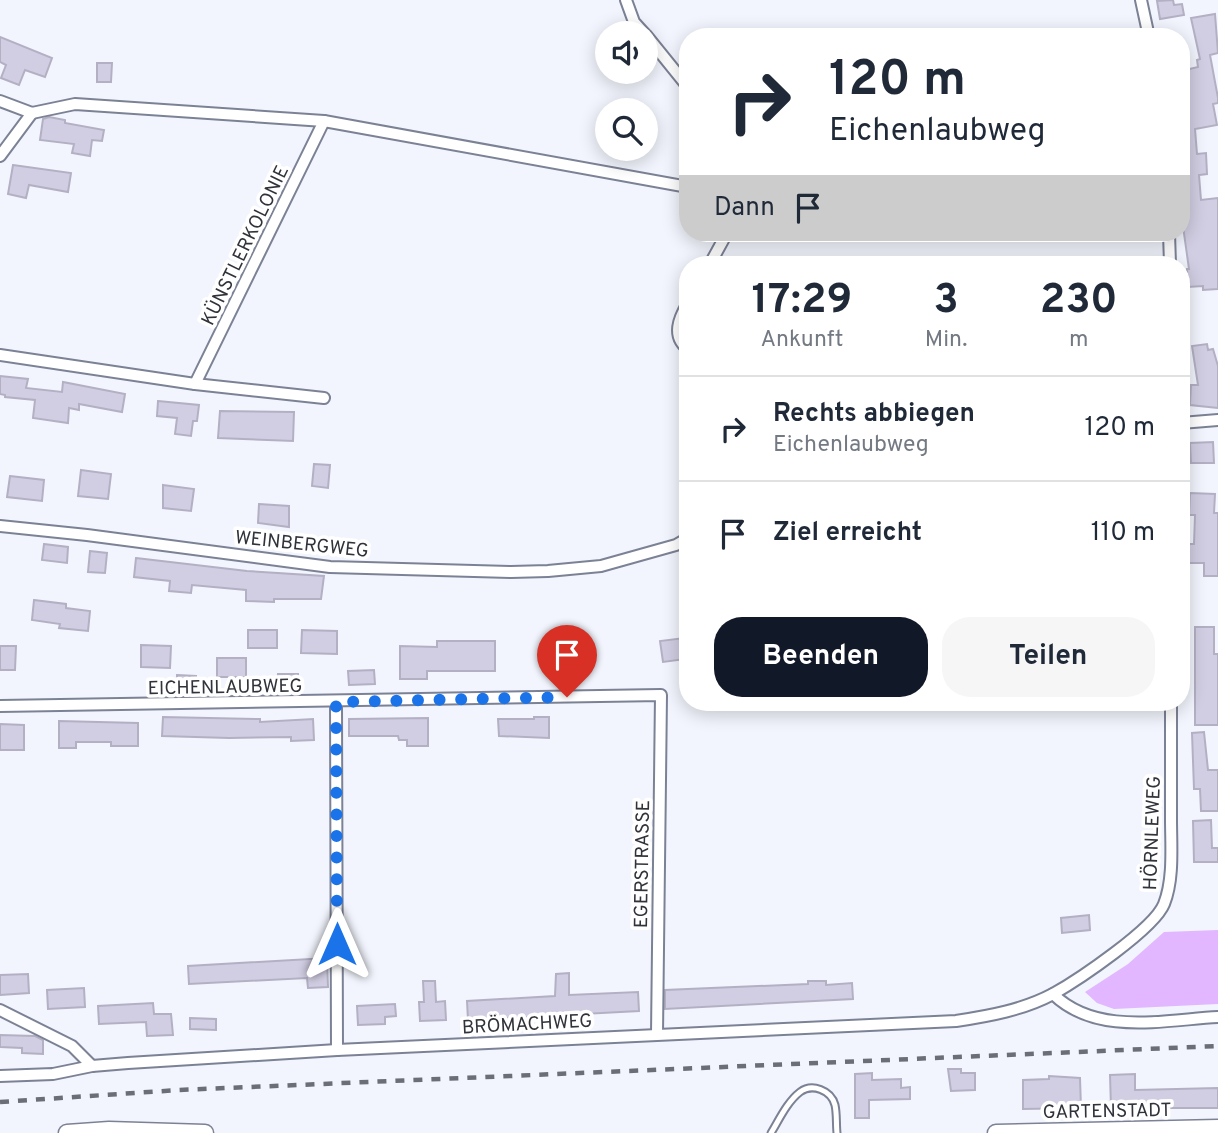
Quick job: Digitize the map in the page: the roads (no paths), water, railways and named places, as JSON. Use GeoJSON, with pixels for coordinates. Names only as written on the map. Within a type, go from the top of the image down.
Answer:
{"type":"FeatureCollection","features":[{"type":"Feature","properties":{"kind":"street"},"geometry":{"type":"LineString","coordinates":[[626,0],[634,21]]}},
{"type":"Feature","properties":{"kind":"street"},"geometry":{"type":"LineString","coordinates":[[1141,0],[1147,28]]}},
{"type":"Feature","properties":{"kind":"street"},"geometry":{"type":"LineString","coordinates":[[658,50],[679,76]]}},
{"type":"Feature","properties":{"kind":"street"},"geometry":{"type":"LineString","coordinates":[[0,101],[32,113],[75,104],[324,121],[679,185]]}},
{"type":"Feature","properties":{"kind":"street"},"geometry":{"type":"LineString","coordinates":[[0,156],[32,113]]}},
{"type":"Feature","properties":{"kind":"street","name":"KÜNSTLERKOLONIE"},"geometry":{"type":"LineString","coordinates":[[195,384],[324,121]]}},
{"type":"Feature","properties":{"kind":"street"},"geometry":{"type":"LineString","coordinates":[[0,355],[195,384],[324,398]]}},
{"type":"Feature","properties":{"kind":"street"},"geometry":{"type":"LineString","coordinates":[[1190,422],[1218,420]]}},
{"type":"Feature","properties":{"kind":"street","name":"WEINBERGWEG"},"geometry":{"type":"LineString","coordinates":[[0,526],[330,567],[548,571],[601,566],[679,543]]}},
{"type":"Feature","properties":{"kind":"street","name":"EICHENLAUBWEG"},"geometry":{"type":"LineString","coordinates":[[0,706],[661,695]]}},
{"type":"Feature","properties":{"kind":"street","name":"EGERSTRASSE"},"geometry":{"type":"LineString","coordinates":[[657,1034],[661,695]]}},
{"type":"Feature","properties":{"kind":"street"},"geometry":{"type":"LineString","coordinates":[[336,702],[337,1050]]}},
{"type":"Feature","properties":{"kind":"street","name":"HÖRNLEWEG"},"geometry":{"type":"LineString","coordinates":[[1053,994],[1129,942],[1159,915],[1166,901],[1171,866],[1171,711]]}},
{"type":"Feature","properties":{"kind":"street"},"geometry":{"type":"LineString","coordinates":[[1053,994],[1073,1010],[1098,1020],[1137,1022],[1218,1017]]}},
{"type":"Feature","properties":{"kind":"street","name":"BRÖMACHWEG"},"geometry":{"type":"LineString","coordinates":[[0,1076],[53,1074],[92,1066],[337,1050],[956,1021],[999,1014],[1053,994]]}},
{"type":"Feature","properties":{"kind":"street"},"geometry":{"type":"LineString","coordinates":[[0,1010],[72,1046],[92,1066]]}},
{"type":"Feature","properties":{"kind":"street","name":"GARTENSTADT"},"geometry":{"type":"LineString","coordinates":[[996,1133],[1218,1128]]}},
{"type":"Feature","properties":{"kind":"street"},"geometry":{"type":"LineString","coordinates":[[66,1133],[109,1130],[205,1133]]}},
{"type":"Feature","properties":{"kind":"lane"},"geometry":{"type":"LineString","coordinates":[[771,1133],[793,1099],[800,1092],[815,1088],[824,1091],[834,1101],[836,1133]]}},
{"type":"Feature","properties":{"kind":"railway"},"geometry":{"type":"LineString","coordinates":[[0,1102],[179,1090],[1218,1046]]}}]}
